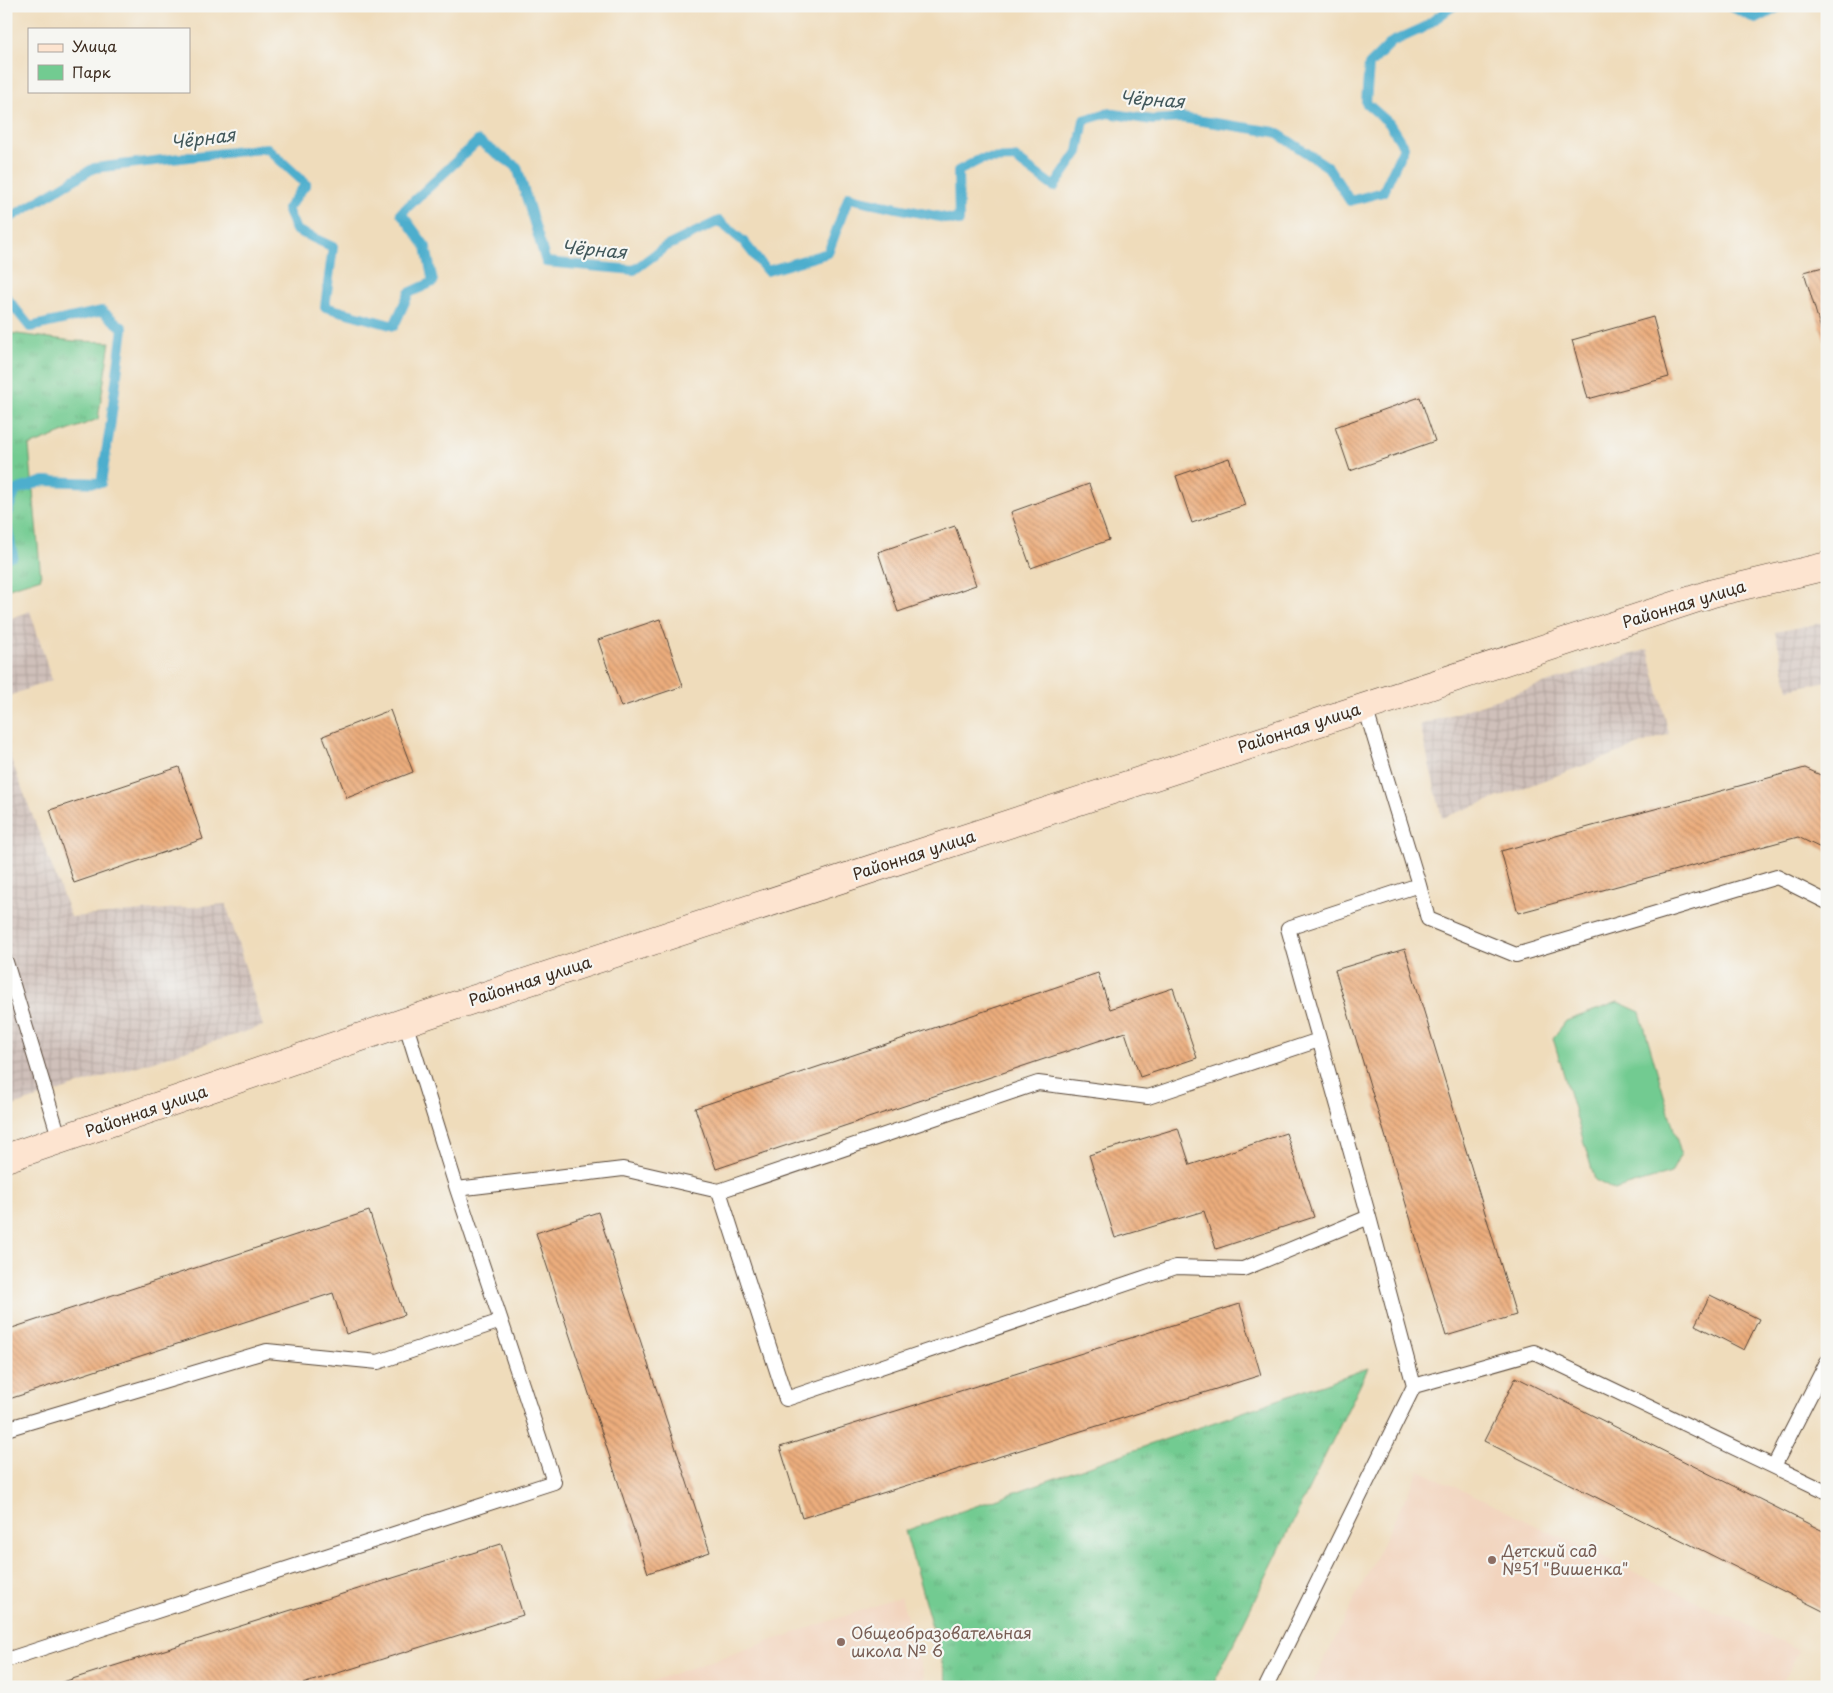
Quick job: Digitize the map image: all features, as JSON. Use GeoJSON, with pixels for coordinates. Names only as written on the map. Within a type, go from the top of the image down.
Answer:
{"type":"FeatureCollection","features":[{"type":"Feature","properties":{"kind":"main road","name":"Районная улица"},"geometry":{"type":"LineString","coordinates":[[6,1158],[405,1022],[1713,593],[1827,566]]}},
{"type":"Feature","properties":{"kind":"lane"},"geometry":{"type":"LineString","coordinates":[[1365,707],[1428,919],[1516,954],[1777,877],[1827,902]]}},
{"type":"Feature","properties":{"kind":"lane"},"geometry":{"type":"LineString","coordinates":[[1266,1687],[1414,1386],[1369,1216],[1288,928],[1419,885]]}},
{"type":"Feature","properties":{"kind":"lane"},"geometry":{"type":"LineString","coordinates":[[6,962],[60,1140]]}},
{"type":"Feature","properties":{"kind":"lane"},"geometry":{"type":"LineString","coordinates":[[6,1660],[554,1482],[457,1189],[405,1022]]}},
{"type":"Feature","properties":{"kind":"lane"},"geometry":{"type":"LineString","coordinates":[[457,1189],[623,1169],[719,1191],[1038,1083],[1148,1097],[1319,1040]]}},
{"type":"Feature","properties":{"kind":"lane"},"geometry":{"type":"LineString","coordinates":[[719,1191],[786,1399],[1176,1267],[1243,1269],[1369,1216]]}},
{"type":"Feature","properties":{"kind":"lane"},"geometry":{"type":"LineString","coordinates":[[6,1429],[266,1351],[378,1362],[501,1321]]}},
{"type":"Feature","properties":{"kind":"lane"},"geometry":{"type":"LineString","coordinates":[[1414,1386],[1534,1352],[1827,1492]]}},
{"type":"Feature","properties":{"kind":"lane"},"geometry":{"type":"LineString","coordinates":[[1774,1466],[1827,1362]]}},
{"type":"Feature","properties":{"kind":"shaded area"},"geometry":{"type":"Polygon","coordinates":[[[30,611],[52,680],[6,697],[6,620],[30,611]]]}},
{"type":"Feature","properties":{"kind":"shaded area"},"geometry":{"type":"Polygon","coordinates":[[[1827,622],[1827,681],[1789,689],[1775,632],[1827,622]]]}},
{"type":"Feature","properties":{"kind":"shaded area"},"geometry":{"type":"Polygon","coordinates":[[[1648,649],[1669,734],[1442,818],[1420,725],[1648,649]]]}},
{"type":"Feature","properties":{"kind":"shaded area"},"geometry":{"type":"Polygon","coordinates":[[[6,746],[71,917],[226,904],[263,1026],[6,1108],[6,746]]]}},
{"type":"Feature","properties":{"kind":"shaded area","name":"Детский сад №51 \"Вишенка\""},"geometry":{"type":"Polygon","coordinates":[[[1419,1470],[1799,1650],[1780,1687],[1311,1687],[1419,1470]]]}},
{"type":"Feature","properties":{"kind":"shaded area","name":"Общеобразовательная школа № 6"},"geometry":{"type":"Polygon","coordinates":[[[901,1597],[927,1687],[634,1687],[901,1597]]]}},
{"type":"Feature","properties":{"kind":"green space"},"geometry":{"type":"Polygon","coordinates":[[[6,328],[9,333],[74,341],[110,342],[98,419],[29,446],[41,578],[6,589],[6,328]]]}},
{"type":"Feature","properties":{"kind":"green space"},"geometry":{"type":"Polygon","coordinates":[[[1618,1002],[1640,1012],[1681,1154],[1671,1173],[1614,1190],[1595,1180],[1553,1038],[1566,1021],[1618,1002]]]}},
{"type":"Feature","properties":{"kind":"green space"},"geometry":{"type":"Polygon","coordinates":[[[1368,1368],[1212,1687],[949,1687],[905,1531],[1368,1368]]]}},
{"type":"Feature","properties":{"kind":"building"},"geometry":{"type":"Polygon","coordinates":[[[1827,266],[1827,345],[1826,346],[1804,272],[1827,266]]]}},
{"type":"Feature","properties":{"kind":"building"},"geometry":{"type":"Polygon","coordinates":[[[1653,317],[1669,377],[1588,399],[1572,340],[1653,317]]]}},
{"type":"Feature","properties":{"kind":"building"},"geometry":{"type":"Polygon","coordinates":[[[1420,397],[1435,441],[1350,471],[1335,427],[1420,397]]]}},
{"type":"Feature","properties":{"kind":"building"},"geometry":{"type":"Polygon","coordinates":[[[1229,458],[1245,505],[1192,523],[1176,476],[1229,458]]]}},
{"type":"Feature","properties":{"kind":"building"},"geometry":{"type":"Polygon","coordinates":[[[1089,484],[1109,540],[1031,568],[1011,512],[1089,484]]]}},
{"type":"Feature","properties":{"kind":"building"},"geometry":{"type":"Polygon","coordinates":[[[955,526],[976,585],[898,612],[878,552],[955,526]]]}},
{"type":"Feature","properties":{"kind":"building"},"geometry":{"type":"Polygon","coordinates":[[[660,619],[683,686],[621,707],[598,640],[660,619]]]}},
{"type":"Feature","properties":{"kind":"building"},"geometry":{"type":"Polygon","coordinates":[[[390,710],[413,772],[347,798],[323,736],[390,710]]]}},
{"type":"Feature","properties":{"kind":"building"},"geometry":{"type":"Polygon","coordinates":[[[179,767],[203,839],[74,883],[50,810],[179,767]]]}},
{"type":"Feature","properties":{"kind":"building"},"geometry":{"type":"Polygon","coordinates":[[[1805,768],[1827,778],[1827,851],[1798,837],[1518,913],[1501,851],[1805,768]]]}},
{"type":"Feature","properties":{"kind":"building"},"geometry":{"type":"Polygon","coordinates":[[[1405,949],[1516,1315],[1446,1336],[1335,970],[1405,949]]]}},
{"type":"Feature","properties":{"kind":"building"},"geometry":{"type":"Polygon","coordinates":[[[1098,973],[1110,1009],[1173,988],[1197,1058],[1140,1077],[1125,1032],[716,1169],[695,1108],[1098,973]]]}},
{"type":"Feature","properties":{"kind":"building"},"geometry":{"type":"Polygon","coordinates":[[[1178,1128],[1190,1165],[1286,1133],[1314,1217],[1216,1249],[1204,1211],[1115,1238],[1089,1155],[1178,1128]]]}},
{"type":"Feature","properties":{"kind":"building"},"geometry":{"type":"Polygon","coordinates":[[[369,1211],[404,1315],[346,1334],[333,1293],[6,1400],[6,1330],[369,1211]]]}},
{"type":"Feature","properties":{"kind":"building"},"geometry":{"type":"Polygon","coordinates":[[[598,1212],[710,1552],[648,1573],[536,1233],[598,1212]]]}},
{"type":"Feature","properties":{"kind":"building"},"geometry":{"type":"Polygon","coordinates":[[[1710,1295],[1759,1319],[1744,1350],[1695,1325],[1710,1295]]]}},
{"type":"Feature","properties":{"kind":"building"},"geometry":{"type":"Polygon","coordinates":[[[1240,1304],[1261,1375],[802,1518],[780,1447],[1240,1304]]]}},
{"type":"Feature","properties":{"kind":"building"},"geometry":{"type":"Polygon","coordinates":[[[1516,1377],[1827,1533],[1827,1613],[1484,1441],[1516,1377]]]}},
{"type":"Feature","properties":{"kind":"building"},"geometry":{"type":"Polygon","coordinates":[[[501,1544],[523,1615],[293,1687],[47,1687],[501,1544]]]}},
{"type":"Feature","properties":{"kind":"waterway","name":"Чёрная"},"geometry":{"type":"LineString","coordinates":[[6,220],[94,168],[267,148],[306,184],[287,209],[296,230],[333,247],[325,307],[394,326],[409,293],[433,282],[426,247],[401,213],[478,141],[517,167],[546,262],[634,270],[665,247],[719,221],[744,242],[767,271],[828,253],[849,196],[850,198],[959,221],[958,171],[981,159],[1015,158],[1054,187],[1078,152],[1084,120],[1108,113],[1152,120],[1182,118],[1275,132],[1328,167],[1350,201],[1383,192],[1404,147],[1389,123],[1366,103],[1369,65],[1392,42],[1423,28],[1453,6]]}},
{"type":"Feature","properties":{"kind":"waterway","name":"Чёрная"},"geometry":{"type":"LineString","coordinates":[[1730,6],[1756,19],[1781,6]]}},
{"type":"Feature","properties":{"kind":"waterway","name":"Чёрная"},"geometry":{"type":"LineString","coordinates":[[6,297],[30,327],[102,311],[123,328],[101,483],[44,481],[16,490],[6,516]]}},
{"type":"Feature","properties":{"kind":"waterway","name":"Чёрная"},"geometry":{"type":"LineString","coordinates":[[6,520],[13,556],[6,557]]}},
{"type":"Feature","properties":{"kind":"place","name":"Детский сад №51 \"Вишенка\""},"geometry":{"type":"Point","coordinates":[1492,1560]}},
{"type":"Feature","properties":{"kind":"place","name":"Общеобразовательная школа № 6"},"geometry":{"type":"Point","coordinates":[841,1642]}}]}
